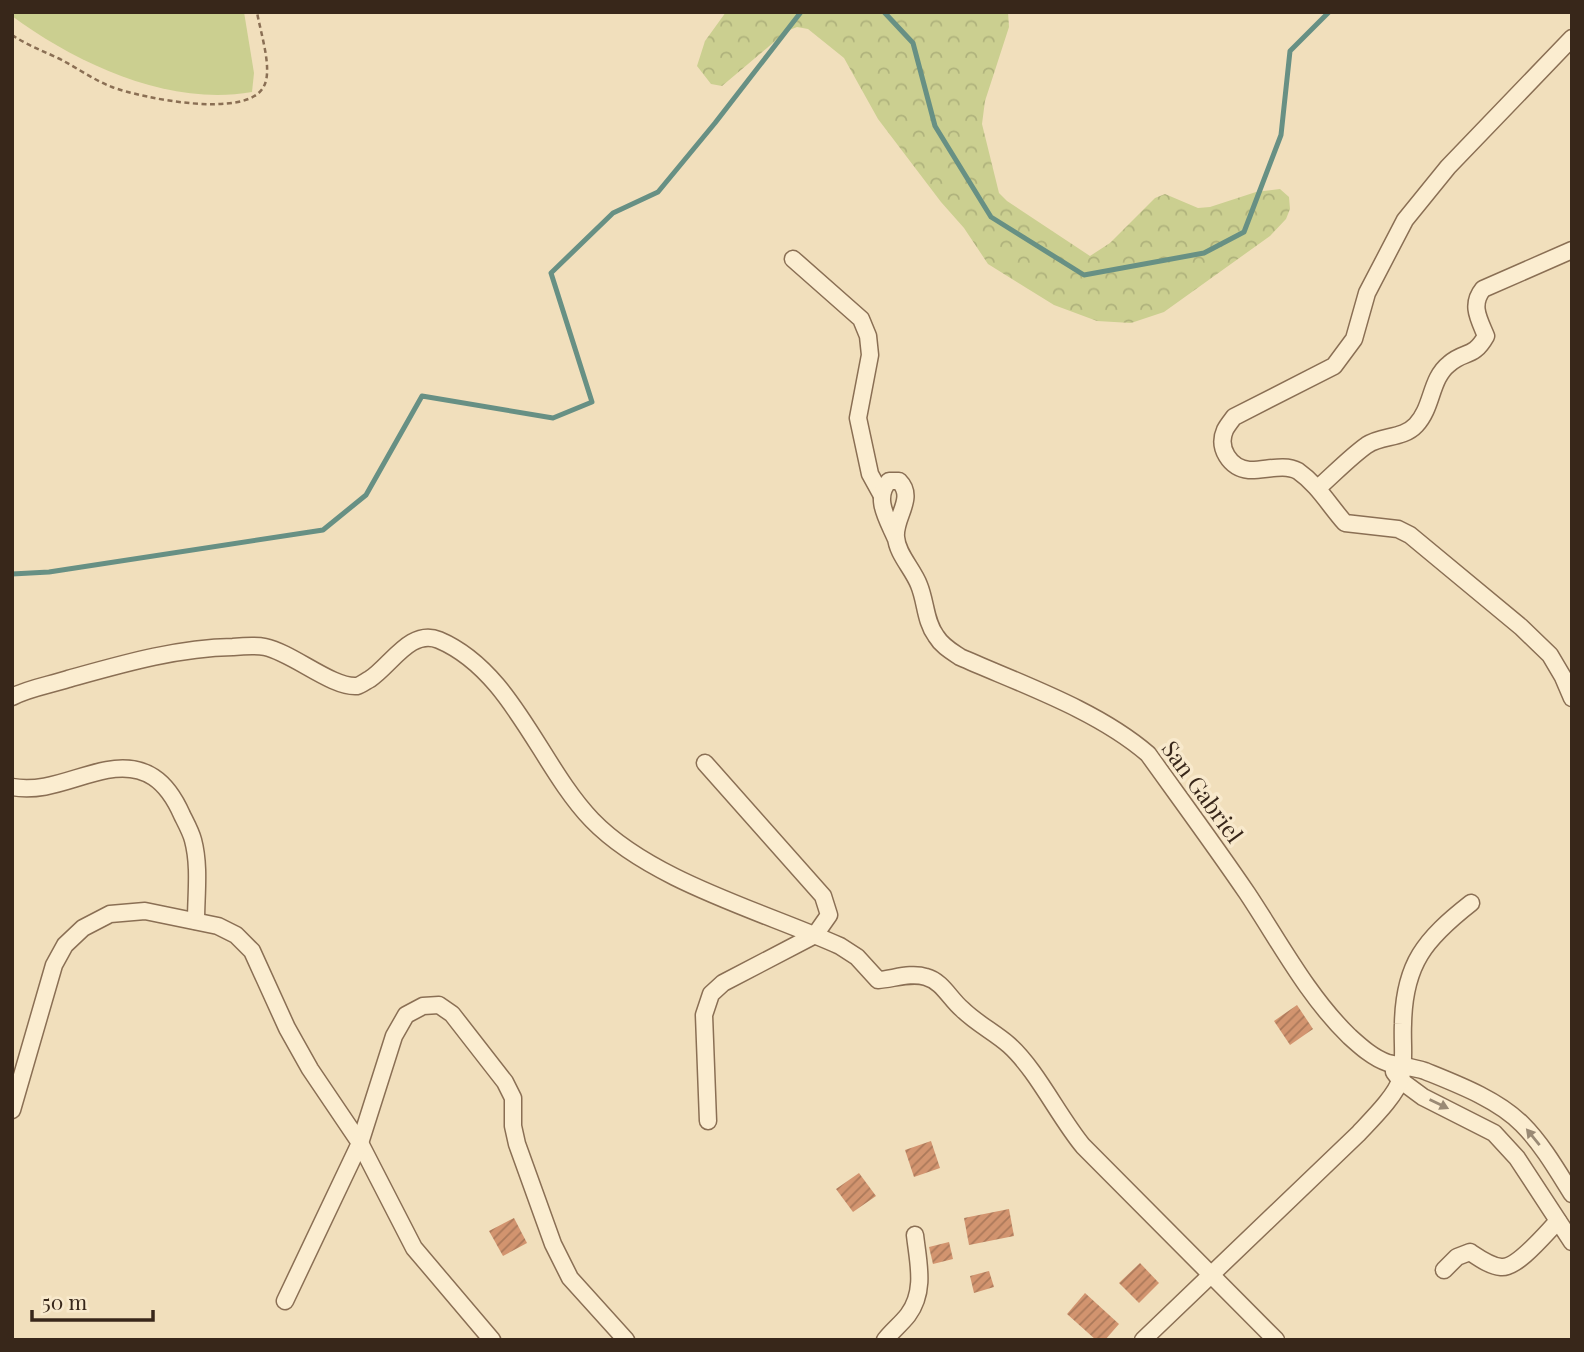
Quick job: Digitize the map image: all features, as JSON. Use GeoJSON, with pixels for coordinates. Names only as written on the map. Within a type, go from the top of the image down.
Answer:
{"type":"FeatureCollection","features":[{"type":"Feature","properties":{"kind":"street"},"geometry":{"type":"LineString","coordinates":[[1572,38],[1448,167],[1405,220],[1367,293],[1354,339],[1334,366],[1234,417],[1224,432],[1223,450],[1230,462],[1248,470],[1294,469],[1318,488],[1330,507],[1345,523],[1398,529],[1410,535],[1521,626],[1550,655],[1572,698]]}},
{"type":"Feature","properties":{"kind":"street"},"geometry":{"type":"LineString","coordinates":[[1318,488],[1370,443],[1396,437],[1415,427],[1427,410],[1438,375],[1450,362],[1479,349],[1486,336],[1475,309],[1478,295],[1483,289],[1572,250]]}},
{"type":"Feature","properties":{"kind":"street","name":"San Gabriel"},"geometry":{"type":"LineString","coordinates":[[793,259],[861,319],[868,336],[870,355],[858,418],[870,474],[881,494],[880,499],[896,539],[920,586],[928,621],[934,634],[945,647],[960,657],[1097,719],[1128,737],[1148,754],[1246,891],[1320,1001],[1347,1034],[1368,1052],[1396,1069],[1423,1097],[1494,1133],[1517,1158],[1572,1242]]}},
{"type":"Feature","properties":{"kind":"street"},"geometry":{"type":"LineString","coordinates":[[881,494],[882,488],[889,481],[899,481],[905,487],[906,499],[897,526],[896,539]]}},
{"type":"Feature","properties":{"kind":"street"},"geometry":{"type":"LineString","coordinates":[[12,697],[143,658],[215,647],[262,646],[280,651],[342,685],[359,686],[383,671],[412,641],[425,637],[438,639],[487,674],[510,701],[584,810],[617,842],[668,875],[840,946],[857,957],[878,981],[908,975],[927,977],[943,988],[974,1020],[1009,1045],[1029,1068],[1062,1121],[1083,1146],[1276,1340]]}},
{"type":"Feature","properties":{"kind":"street"},"geometry":{"type":"LineString","coordinates":[[705,763],[823,896],[829,915],[815,935],[723,983],[710,995],[704,1015],[708,1121]]}},
{"type":"Feature","properties":{"kind":"street"},"geometry":{"type":"LineString","coordinates":[[12,786],[28,789],[64,783],[108,769],[142,769],[164,784],[193,839],[197,864],[196,921]]}},
{"type":"Feature","properties":{"kind":"street"},"geometry":{"type":"LineString","coordinates":[[1143,1340],[1358,1134],[1383,1106],[1396,1069],[1403,994],[1419,954],[1441,926],[1471,903]]}},
{"type":"Feature","properties":{"kind":"street"},"geometry":{"type":"LineString","coordinates":[[12,1110],[54,965],[65,946],[83,928],[110,914],[145,911],[218,926],[236,935],[252,951],[287,1028],[310,1069],[360,1143],[414,1248],[492,1340]]}},
{"type":"Feature","properties":{"kind":"street"},"geometry":{"type":"LineString","coordinates":[[285,1301],[360,1143],[394,1036],[406,1015],[423,1006],[439,1005],[452,1014],[505,1082],[513,1098],[513,1126],[517,1144],[553,1244],[570,1278],[626,1340]]}},
{"type":"Feature","properties":{"kind":"street"},"geometry":{"type":"LineString","coordinates":[[1396,1069],[1428,1072],[1475,1093],[1509,1113],[1544,1150],[1572,1194]]}},
{"type":"Feature","properties":{"kind":"street"},"geometry":{"type":"LineString","coordinates":[[1444,1269],[1457,1256],[1470,1252],[1503,1268],[1513,1265],[1558,1221]]}},
{"type":"Feature","properties":{"kind":"street"},"geometry":{"type":"LineString","coordinates":[[885,1340],[916,1301],[920,1287],[915,1235]]}},
{"type":"Feature","properties":{"kind":"path"},"geometry":{"type":"LineString","coordinates":[[12,35],[110,87],[160,100],[230,104],[247,102],[264,87],[268,74],[257,12]]}},
{"type":"Feature","properties":{"kind":"green space"},"geometry":{"type":"Polygon","coordinates":[[[12,12],[244,12],[254,73],[252,92],[221,95],[189,93],[126,78],[65,50],[12,16],[12,12]]]}},
{"type":"Feature","properties":{"kind":"green space"},"geometry":{"type":"Polygon","coordinates":[[[726,12],[1008,12],[1009,27],[985,101],[982,124],[999,193],[1090,256],[1110,243],[1155,198],[1165,194],[1198,208],[1210,207],[1256,192],[1280,189],[1289,197],[1290,209],[1286,219],[1270,236],[1164,312],[1131,323],[1097,321],[1054,305],[988,264],[964,228],[878,119],[844,58],[808,29],[797,27],[787,31],[722,86],[711,84],[697,66],[705,41],[726,12]]]}},
{"type":"Feature","properties":{"kind":"building"},"geometry":{"type":"Polygon","coordinates":[[[1297,1005],[1313,1029],[1290,1045],[1274,1021],[1297,1005]]]}},
{"type":"Feature","properties":{"kind":"building"},"geometry":{"type":"Polygon","coordinates":[[[931,1141],[940,1168],[914,1177],[905,1150],[931,1141]]]}},
{"type":"Feature","properties":{"kind":"building"},"geometry":{"type":"Polygon","coordinates":[[[859,1173],[876,1196],[853,1212],[836,1189],[859,1173]]]}},
{"type":"Feature","properties":{"kind":"building"},"geometry":{"type":"Polygon","coordinates":[[[1009,1209],[1014,1236],[969,1245],[964,1218],[1009,1209]]]}},
{"type":"Feature","properties":{"kind":"building"},"geometry":{"type":"Polygon","coordinates":[[[514,1218],[527,1243],[503,1256],[489,1231],[514,1218]]]}},
{"type":"Feature","properties":{"kind":"building"},"geometry":{"type":"Polygon","coordinates":[[[949,1242],[953,1259],[933,1264],[929,1247],[949,1242]]]}},
{"type":"Feature","properties":{"kind":"building"},"geometry":{"type":"Polygon","coordinates":[[[1140,1263],[1159,1283],[1139,1303],[1119,1283],[1140,1263]]]}},
{"type":"Feature","properties":{"kind":"building"},"geometry":{"type":"Polygon","coordinates":[[[989,1271],[994,1287],[974,1293],[970,1276],[989,1271]]]}},
{"type":"Feature","properties":{"kind":"building"},"geometry":{"type":"Polygon","coordinates":[[[1085,1293],[1119,1324],[1105,1340],[1096,1340],[1067,1314],[1085,1293]]]}},
{"type":"Feature","properties":{"kind":"waterway"},"geometry":{"type":"LineString","coordinates":[[12,574],[49,572],[323,530],[366,495],[422,396],[553,418],[592,402],[551,273],[613,213],[658,192],[801,12]]}},
{"type":"Feature","properties":{"kind":"waterway"},"geometry":{"type":"LineString","coordinates":[[884,12],[913,43],[935,126],[991,217],[1084,275],[1204,253],[1244,232],[1281,135],[1290,51],[1329,12]]}}]}
